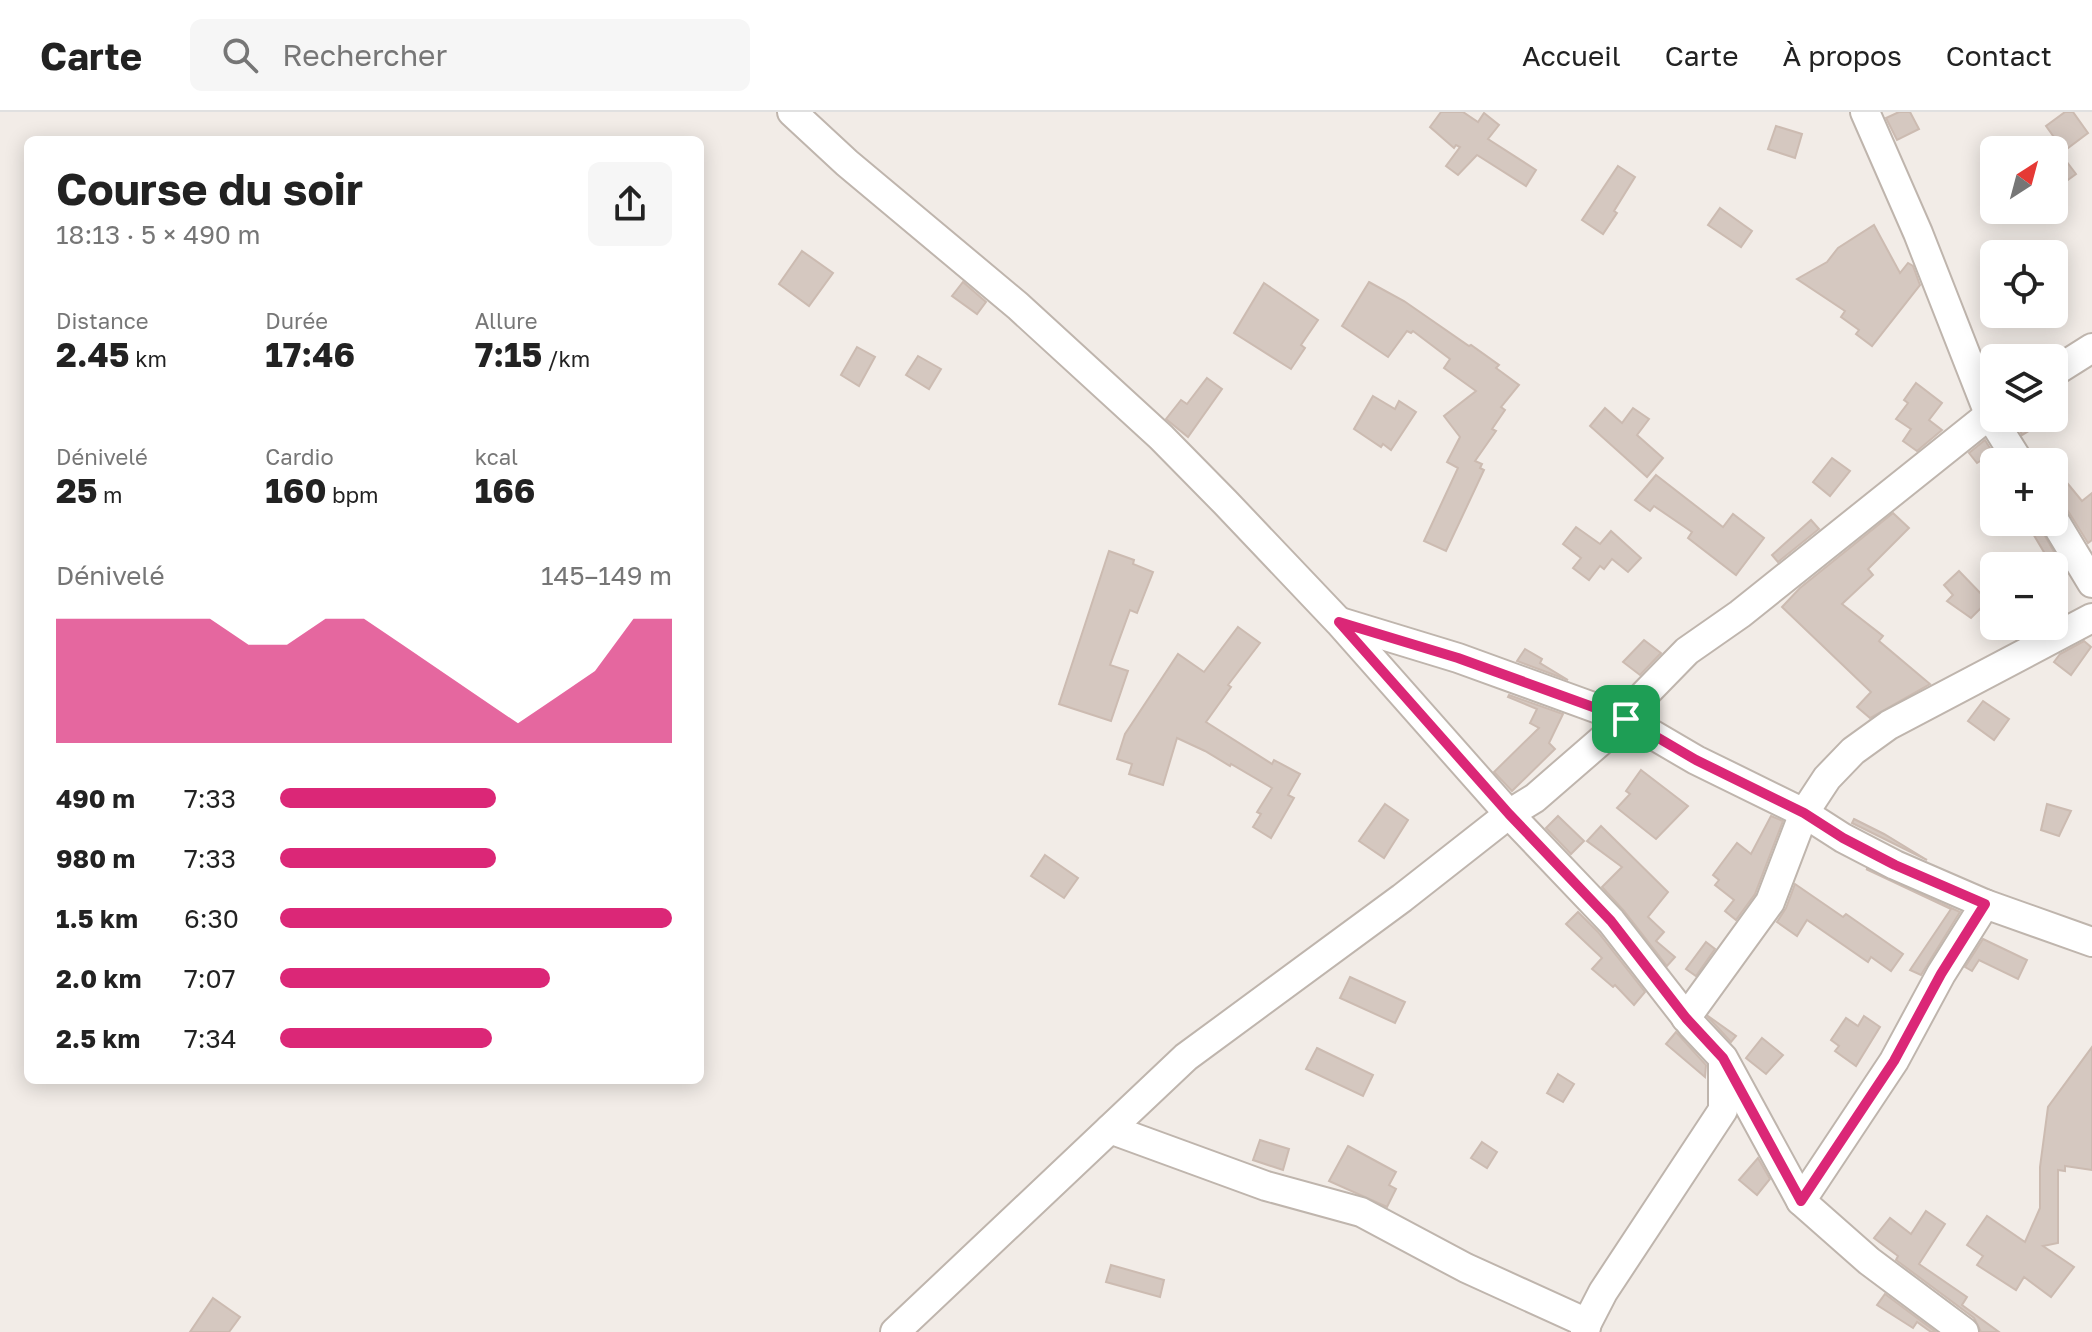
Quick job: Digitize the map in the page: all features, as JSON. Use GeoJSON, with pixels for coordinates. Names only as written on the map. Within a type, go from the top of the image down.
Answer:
{"type":"FeatureCollection","features":[{"type":"Feature","properties":{"kind":"street"},"geometry":{"type":"LineString","coordinates":[[792,112],[847,163],[1018,306],[1161,437],[1339,622],[1509,814],[1611,921],[1686,1018],[1723,1058],[1801,1201],[1869,1261],[1964,1332]]}},
{"type":"Feature","properties":{"kind":"street"},"geometry":{"type":"LineString","coordinates":[[1865,112],[1980,383]]}},
{"type":"Feature","properties":{"kind":"street"},"geometry":{"type":"LineString","coordinates":[[2068,363],[2092,348]]}},
{"type":"Feature","properties":{"kind":"street"},"geometry":{"type":"LineString","coordinates":[[895,1332],[1186,1057],[1573,768],[1626,719],[1644,695],[1687,651],[1740,614],[1980,422]]}},
{"type":"Feature","properties":{"kind":"street"},"geometry":{"type":"LineString","coordinates":[[2064,536],[2092,583]]}},
{"type":"Feature","properties":{"kind":"street"},"geometry":{"type":"LineString","coordinates":[[1686,1018],[1770,902],[1804,813],[1827,778],[1853,751],[1889,725],[2092,618]]}},
{"type":"Feature","properties":{"kind":"street"},"geometry":{"type":"LineString","coordinates":[[1339,622],[1458,658],[1626,719],[1696,760],[1804,813],[1895,865],[1985,904],[2092,942]]}},
{"type":"Feature","properties":{"kind":"street"},"geometry":{"type":"LineString","coordinates":[[1801,1201],[1894,1061],[1941,974],[1985,904]]}},
{"type":"Feature","properties":{"kind":"street"},"geometry":{"type":"LineString","coordinates":[[1110,1129],[1266,1186],[1361,1212],[1586,1328],[1603,1292],[1723,1110],[1723,1058]]}},
{"type":"Feature","properties":{"kind":"building"},"geometry":{"type":"Polygon","coordinates":[[[1441,112],[1463,112],[1478,122],[1484,113],[1499,125],[1488,139],[1536,170],[1526,186],[1477,155],[1458,175],[1446,166],[1460,147],[1456,145],[1454,148],[1430,127],[1441,112]]]}},
{"type":"Feature","properties":{"kind":"building"},"geometry":{"type":"Polygon","coordinates":[[[1899,112],[1910,112],[1919,129],[1897,140],[1886,118],[1899,112]]]}},
{"type":"Feature","properties":{"kind":"building"},"geometry":{"type":"Polygon","coordinates":[[[2065,112],[2073,112],[2088,133],[2068,148],[2068,136],[2053,136],[2046,126],[2065,112]]]}},
{"type":"Feature","properties":{"kind":"building"},"geometry":{"type":"Polygon","coordinates":[[[1776,126],[1802,134],[1795,158],[1768,149],[1776,126]]]}},
{"type":"Feature","properties":{"kind":"building"},"geometry":{"type":"Polygon","coordinates":[[[2068,163],[2076,174],[2068,180],[2068,163]]]}},
{"type":"Feature","properties":{"kind":"building"},"geometry":{"type":"Polygon","coordinates":[[[1618,166],[1635,177],[1603,234],[1582,220],[1618,166]]]}},
{"type":"Feature","properties":{"kind":"building"},"geometry":{"type":"Polygon","coordinates":[[[1720,208],[1752,231],[1741,247],[1708,225],[1720,208]]]}},
{"type":"Feature","properties":{"kind":"building"},"geometry":{"type":"Polygon","coordinates":[[[1874,225],[1900,273],[1908,263],[1913,266],[1920,285],[1872,346],[1856,334],[1859,330],[1841,317],[1845,311],[1797,279],[1827,262],[1838,248],[1874,225]]]}},
{"type":"Feature","properties":{"kind":"building"},"geometry":{"type":"Polygon","coordinates":[[[802,251],[833,273],[809,306],[779,284],[802,251]]]}},
{"type":"Feature","properties":{"kind":"building"},"geometry":{"type":"Polygon","coordinates":[[[963,282],[986,302],[977,314],[952,296],[963,282]]]}},
{"type":"Feature","properties":{"kind":"building"},"geometry":{"type":"Polygon","coordinates":[[[1369,282],[1471,345],[1499,365],[1496,368],[1519,385],[1501,407],[1505,410],[1492,429],[1496,431],[1475,461],[1482,464],[1480,468],[1484,470],[1446,551],[1424,541],[1458,468],[1447,462],[1460,437],[1444,416],[1476,391],[1444,368],[1450,359],[1413,331],[1407,331],[1388,357],[1342,326],[1369,282]]]}},
{"type":"Feature","properties":{"kind":"building"},"geometry":{"type":"Polygon","coordinates":[[[1264,283],[1318,320],[1301,345],[1305,348],[1291,369],[1234,333],[1264,283]]]}},
{"type":"Feature","properties":{"kind":"building"},"geometry":{"type":"Polygon","coordinates":[[[857,347],[875,357],[859,386],[841,375],[857,347]]]}},
{"type":"Feature","properties":{"kind":"building"},"geometry":{"type":"Polygon","coordinates":[[[918,356],[941,369],[929,389],[906,375],[918,356]]]}},
{"type":"Feature","properties":{"kind":"building"},"geometry":{"type":"Polygon","coordinates":[[[1207,378],[1222,389],[1188,437],[1166,419],[1181,400],[1187,404],[1207,378]]]}},
{"type":"Feature","properties":{"kind":"building"},"geometry":{"type":"Polygon","coordinates":[[[1916,383],[1942,403],[1929,420],[1942,430],[1917,451],[1903,441],[1911,429],[1896,419],[1908,403],[1904,400],[1916,383]]]}},
{"type":"Feature","properties":{"kind":"building"},"geometry":{"type":"Polygon","coordinates":[[[1373,396],[1395,409],[1399,401],[1416,412],[1391,450],[1354,429],[1373,396]]]}},
{"type":"Feature","properties":{"kind":"building"},"geometry":{"type":"Polygon","coordinates":[[[1605,408],[1622,423],[1633,408],[1649,419],[1637,435],[1663,458],[1647,477],[1590,426],[1605,408]]]}},
{"type":"Feature","properties":{"kind":"building"},"geometry":{"type":"Polygon","coordinates":[[[1985,440],[1990,448],[1980,448],[1980,461],[1977,463],[1969,453],[1985,440]]]}},
{"type":"Feature","properties":{"kind":"building"},"geometry":{"type":"Polygon","coordinates":[[[1832,458],[1850,471],[1830,496],[1813,482],[1832,458]]]}},
{"type":"Feature","properties":{"kind":"building"},"geometry":{"type":"Polygon","coordinates":[[[1656,475],[1723,527],[1733,514],[1764,538],[1736,575],[1688,538],[1692,532],[1654,506],[1650,511],[1635,500],[1656,475]]]}},
{"type":"Feature","properties":{"kind":"building"},"geometry":{"type":"Polygon","coordinates":[[[2068,484],[2082,501],[2092,493],[2092,540],[2088,543],[2068,511],[2068,484]]]}},
{"type":"Feature","properties":{"kind":"building"},"geometry":{"type":"Polygon","coordinates":[[[1893,513],[1909,528],[1868,569],[1873,575],[1842,604],[1883,636],[1879,641],[1930,684],[1870,718],[1857,707],[1871,692],[1782,607],[1800,588],[1893,513]]]}},
{"type":"Feature","properties":{"kind":"building"},"geometry":{"type":"Polygon","coordinates":[[[1811,520],[1819,529],[1778,562],[1772,555],[1811,520]]]}},
{"type":"Feature","properties":{"kind":"building"},"geometry":{"type":"Polygon","coordinates":[[[1576,527],[1600,544],[1611,531],[1641,558],[1628,572],[1612,559],[1604,569],[1600,566],[1589,580],[1573,568],[1581,558],[1563,544],[1576,527]]]}},
{"type":"Feature","properties":{"kind":"building"},"geometry":{"type":"Polygon","coordinates":[[[2034,536],[2045,536],[2054,552],[2044,552],[2034,536]]]}},
{"type":"Feature","properties":{"kind":"building"},"geometry":{"type":"Polygon","coordinates":[[[1109,551],[1134,560],[1133,564],[1153,572],[1137,613],[1130,610],[1110,665],[1128,671],[1111,721],[1059,704],[1109,551]]]}},
{"type":"Feature","properties":{"kind":"building"},"geometry":{"type":"Polygon","coordinates":[[[1959,571],[1980,593],[1980,609],[1971,618],[1947,601],[1953,595],[1944,585],[1959,571]]]}},
{"type":"Feature","properties":{"kind":"building"},"geometry":{"type":"Polygon","coordinates":[[[1238,627],[1260,643],[1228,685],[1231,687],[1206,722],[1272,764],[1274,760],[1300,774],[1288,795],[1294,798],[1271,838],[1253,827],[1261,814],[1257,812],[1272,788],[1231,764],[1177,738],[1163,785],[1129,774],[1132,764],[1117,759],[1125,734],[1178,654],[1204,672],[1238,627]]]}},
{"type":"Feature","properties":{"kind":"building"},"geometry":{"type":"Polygon","coordinates":[[[1644,640],[1661,653],[1640,675],[1623,662],[1644,640]]]}},
{"type":"Feature","properties":{"kind":"building"},"geometry":{"type":"Polygon","coordinates":[[[2084,641],[2091,647],[2071,675],[2054,662],[2060,654],[2084,641]]]}},
{"type":"Feature","properties":{"kind":"building"},"geometry":{"type":"Polygon","coordinates":[[[1525,649],[1542,659],[1540,663],[1568,680],[1517,661],[1525,649]]]}},
{"type":"Feature","properties":{"kind":"building"},"geometry":{"type":"Polygon","coordinates":[[[1509,695],[1563,714],[1549,743],[1555,749],[1512,791],[1494,772],[1539,728],[1530,723],[1537,709],[1509,695]]]}},
{"type":"Feature","properties":{"kind":"building"},"geometry":{"type":"Polygon","coordinates":[[[1983,701],[2009,719],[1994,740],[1968,721],[1983,701]]]}},
{"type":"Feature","properties":{"kind":"building"},"geometry":{"type":"Polygon","coordinates":[[[1641,770],[1688,806],[1656,839],[1617,808],[1630,794],[1626,791],[1641,770]]]}},
{"type":"Feature","properties":{"kind":"building"},"geometry":{"type":"Polygon","coordinates":[[[1385,804],[1408,820],[1384,858],[1359,841],[1385,804]]]}},
{"type":"Feature","properties":{"kind":"building"},"geometry":{"type":"Polygon","coordinates":[[[2047,804],[2071,811],[2059,836],[2041,830],[2047,804]]]}},
{"type":"Feature","properties":{"kind":"building"},"geometry":{"type":"Polygon","coordinates":[[[1558,816],[1584,841],[1571,854],[1546,828],[1558,816]]]}},
{"type":"Feature","properties":{"kind":"building"},"geometry":{"type":"Polygon","coordinates":[[[1771,816],[1783,821],[1755,894],[1736,920],[1725,911],[1734,900],[1715,885],[1719,880],[1713,875],[1737,843],[1751,854],[1771,816]]]}},
{"type":"Feature","properties":{"kind":"building"},"geometry":{"type":"Polygon","coordinates":[[[1854,819],[1884,834],[1927,860],[1852,823],[1854,819]]]}},
{"type":"Feature","properties":{"kind":"building"},"geometry":{"type":"Polygon","coordinates":[[[1601,826],[1668,892],[1648,917],[1664,932],[1656,941],[1675,957],[1667,966],[1602,887],[1622,867],[1587,841],[1601,826]]]}},
{"type":"Feature","properties":{"kind":"building"},"geometry":{"type":"Polygon","coordinates":[[[1045,855],[1078,878],[1064,898],[1031,876],[1045,855]]]}},
{"type":"Feature","properties":{"kind":"building"},"geometry":{"type":"Polygon","coordinates":[[[1866,869],[1960,912],[1921,975],[1910,970],[1951,909],[1866,869]]]}},
{"type":"Feature","properties":{"kind":"building"},"geometry":{"type":"Polygon","coordinates":[[[1795,884],[1843,917],[1846,914],[1903,954],[1891,971],[1871,957],[1868,962],[1807,920],[1797,936],[1777,922],[1795,884]]]}},
{"type":"Feature","properties":{"kind":"building"},"geometry":{"type":"Polygon","coordinates":[[[1578,912],[1598,932],[1645,992],[1634,1005],[1615,985],[1613,987],[1592,969],[1602,958],[1566,924],[1578,912]]]}},
{"type":"Feature","properties":{"kind":"building"},"geometry":{"type":"Polygon","coordinates":[[[1983,939],[2027,960],[2018,979],[1979,960],[1972,971],[1965,967],[1983,939]]]}},
{"type":"Feature","properties":{"kind":"building"},"geometry":{"type":"Polygon","coordinates":[[[1706,942],[1715,949],[1696,976],[1686,969],[1706,942]]]}},
{"type":"Feature","properties":{"kind":"building"},"geometry":{"type":"Polygon","coordinates":[[[1350,977],[1405,1002],[1395,1023],[1340,998],[1350,977]]]}},
{"type":"Feature","properties":{"kind":"building"},"geometry":{"type":"Polygon","coordinates":[[[1864,1016],[1880,1027],[1856,1066],[1835,1051],[1839,1046],[1831,1040],[1846,1018],[1858,1026],[1864,1016]]]}},
{"type":"Feature","properties":{"kind":"building"},"geometry":{"type":"Polygon","coordinates":[[[1708,1017],[1736,1036],[1731,1042],[1708,1017]]]}},
{"type":"Feature","properties":{"kind":"building"},"geometry":{"type":"Polygon","coordinates":[[[1676,1032],[1706,1065],[1705,1077],[1666,1044],[1676,1032]]]}},
{"type":"Feature","properties":{"kind":"building"},"geometry":{"type":"Polygon","coordinates":[[[1762,1038],[1783,1055],[1766,1074],[1746,1058],[1762,1038]]]}},
{"type":"Feature","properties":{"kind":"building"},"geometry":{"type":"Polygon","coordinates":[[[2092,1047],[2092,1170],[2065,1166],[2065,1171],[2058,1170],[2058,1243],[2043,1246],[2074,1267],[2051,1297],[2024,1277],[2016,1290],[1977,1265],[1983,1256],[1967,1245],[1987,1216],[2025,1242],[2040,1208],[2040,1167],[2048,1107],[2092,1047]]]}},
{"type":"Feature","properties":{"kind":"building"},"geometry":{"type":"Polygon","coordinates":[[[1317,1048],[1373,1075],[1363,1096],[1306,1069],[1317,1048]]]}},
{"type":"Feature","properties":{"kind":"building"},"geometry":{"type":"Polygon","coordinates":[[[1558,1074],[1574,1084],[1563,1102],[1547,1093],[1558,1074]]]}},
{"type":"Feature","properties":{"kind":"building"},"geometry":{"type":"Polygon","coordinates":[[[1260,1140],[1289,1149],[1283,1170],[1253,1160],[1260,1140]]]}},
{"type":"Feature","properties":{"kind":"building"},"geometry":{"type":"Polygon","coordinates":[[[1482,1142],[1497,1152],[1487,1168],[1471,1158],[1482,1142]]]}},
{"type":"Feature","properties":{"kind":"building"},"geometry":{"type":"Polygon","coordinates":[[[1348,1146],[1396,1172],[1389,1185],[1396,1189],[1387,1207],[1329,1181],[1348,1146]]]}},
{"type":"Feature","properties":{"kind":"building"},"geometry":{"type":"Polygon","coordinates":[[[1758,1158],[1770,1179],[1757,1195],[1739,1180],[1758,1158]]]}},
{"type":"Feature","properties":{"kind":"building"},"geometry":{"type":"Polygon","coordinates":[[[1926,1211],[1945,1224],[1919,1264],[1967,1297],[1962,1305],[1999,1332],[1981,1332],[1974,1318],[1896,1260],[1898,1256],[1874,1238],[1890,1218],[1911,1234],[1926,1211]]]}},
{"type":"Feature","properties":{"kind":"building"},"geometry":{"type":"Polygon","coordinates":[[[1111,1265],[1164,1280],[1160,1297],[1106,1282],[1111,1265]]]}},
{"type":"Feature","properties":{"kind":"building"},"geometry":{"type":"Polygon","coordinates":[[[1885,1294],[1936,1332],[1917,1322],[1913,1328],[1877,1305],[1885,1294]]]}},
{"type":"Feature","properties":{"kind":"building"},"geometry":{"type":"Polygon","coordinates":[[[213,1298],[240,1317],[229,1332],[190,1332],[213,1298]]]}},
{"type":"Feature","properties":{"kind":"route"},"geometry":{"type":"LineString","coordinates":[[1339,622],[1458,658],[1626,719],[1696,760],[1804,813],[1895,865],[1985,904],[1941,974],[1894,1061],[1801,1201],[1723,1058],[1686,1018],[1611,921],[1509,814],[1339,622]]}}]}
